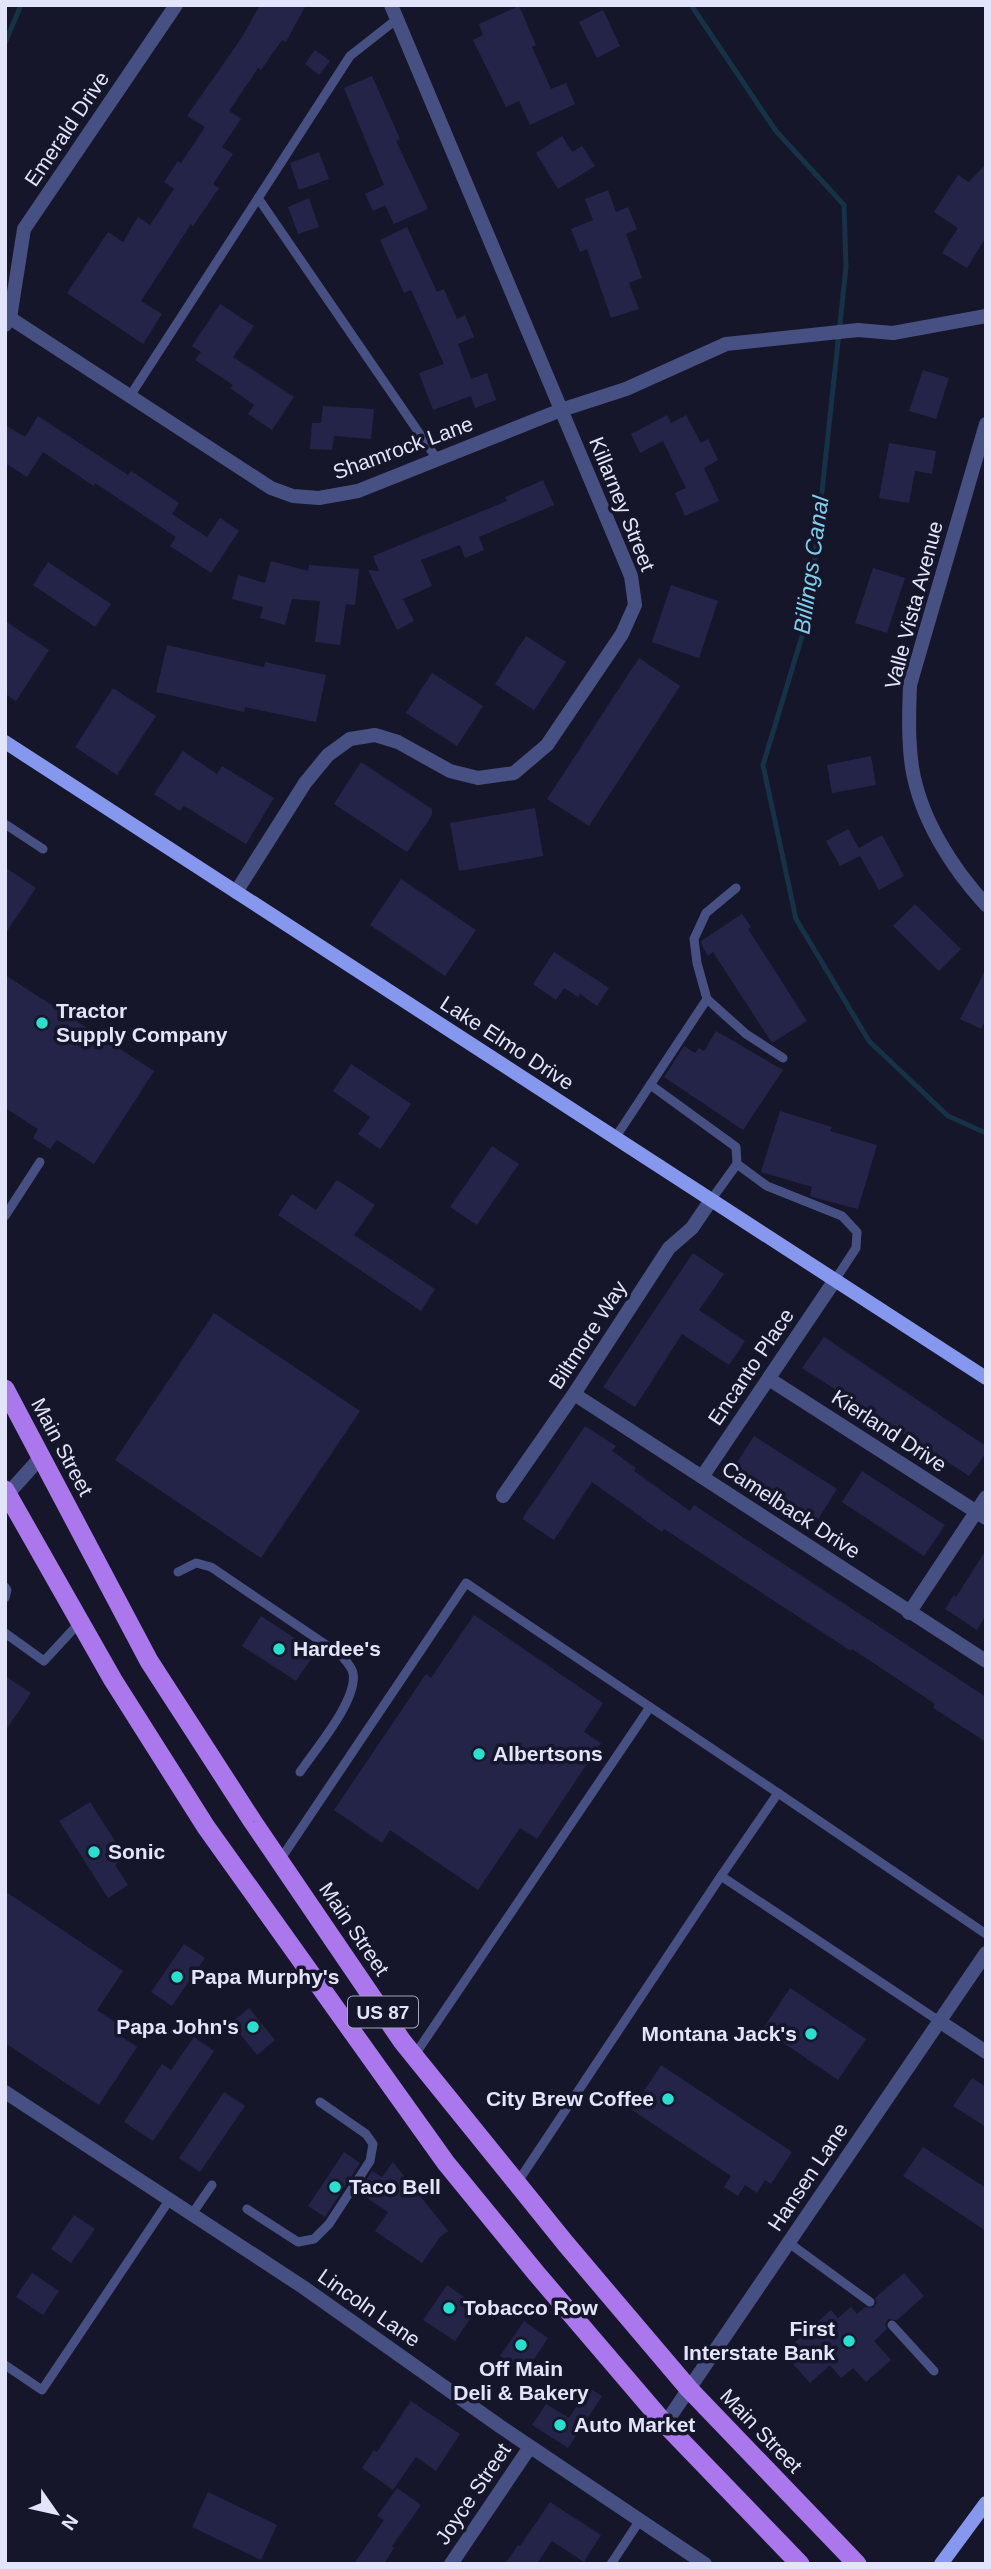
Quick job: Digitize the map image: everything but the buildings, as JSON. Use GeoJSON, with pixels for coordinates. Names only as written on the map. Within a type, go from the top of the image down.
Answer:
{"type":"FeatureCollection","features":[{"type":"Feature","properties":{"kind":"main road","name":"Lake Elmo Drive"},"geometry":{"type":"LineString","coordinates":[[7,746],[986,1378]]}},
{"type":"Feature","properties":{"kind":"main road","name":"Main Street"},"geometry":{"type":"LineString","coordinates":[[5,1389],[149,1661],[279,1861],[414,2056],[689,2389],[857,2564]]}},
{"type":"Feature","properties":{"kind":"main road","name":"US 87"},"geometry":{"type":"LineString","coordinates":[[6,1494],[113,1680],[215,1840],[396,2095],[478,2202],[665,2424],[800,2564]]}},
{"type":"Feature","properties":{"kind":"main road"},"geometry":{"type":"LineString","coordinates":[[942,2564],[986,2503]]}},
{"type":"Feature","properties":{"kind":"street","name":"Emerald Drive"},"geometry":{"type":"LineString","coordinates":[[8,322],[24,229],[176,5]]}},
{"type":"Feature","properties":{"kind":"street","name":"Killarney Street"},"geometry":{"type":"LineString","coordinates":[[236,892],[305,783],[328,755],[350,739],[375,735],[398,742],[450,771],[478,778],[514,773],[547,745],[615,646],[635,605],[631,576],[391,5]]}},
{"type":"Feature","properties":{"kind":"street","name":"Shamrock Lane"},"geometry":{"type":"LineString","coordinates":[[8,322],[130,396],[271,488],[293,496],[319,498],[358,491],[561,410],[626,389],[726,344],[859,330],[893,333],[986,316]]}},
{"type":"Feature","properties":{"kind":"street","name":"Valle Vista Avenue"},"geometry":{"type":"LineString","coordinates":[[986,424],[910,685],[909,724],[913,769],[926,811],[946,854],[986,905]]}},
{"type":"Feature","properties":{"kind":"street","name":"Biltmore Way"},"geometry":{"type":"LineString","coordinates":[[503,1496],[574,1394],[669,1248],[692,1227],[711,1200]]}},
{"type":"Feature","properties":{"kind":"street","name":"Encanto Place"},"geometry":{"type":"LineString","coordinates":[[702,1477],[835,1280]]}},
{"type":"Feature","properties":{"kind":"street","name":"Kierland Drive"},"geometry":{"type":"LineString","coordinates":[[769,1378],[981,1515]]}},
{"type":"Feature","properties":{"kind":"street","name":"Camelback Drive"},"geometry":{"type":"LineString","coordinates":[[574,1394],[986,1661]]}},
{"type":"Feature","properties":{"kind":"street"},"geometry":{"type":"LineString","coordinates":[[6,1494],[41,1457]]}},
{"type":"Feature","properties":{"kind":"street"},"geometry":{"type":"LineString","coordinates":[[909,1613],[981,1515],[986,1497]]}},
{"type":"Feature","properties":{"kind":"street","name":"Hansen Lane"},"geometry":{"type":"LineString","coordinates":[[665,2424],[986,1953]]}},
{"type":"Feature","properties":{"kind":"street"},"geometry":{"type":"LineString","coordinates":[[939,2021],[986,2052]]}},
{"type":"Feature","properties":{"kind":"street","name":"Lincoln Lane"},"geometry":{"type":"LineString","coordinates":[[5,2091],[300,2285],[530,2447],[705,2564]]}},
{"type":"Feature","properties":{"kind":"street","name":"Joyce Street"},"geometry":{"type":"LineString","coordinates":[[451,2564],[530,2447]]}},
{"type":"Feature","properties":{"kind":"lane"},"geometry":{"type":"LineString","coordinates":[[130,396],[350,56],[397,19]]}},
{"type":"Feature","properties":{"kind":"lane"},"geometry":{"type":"LineString","coordinates":[[258,198],[437,459]]}},
{"type":"Feature","properties":{"kind":"lane"},"geometry":{"type":"LineString","coordinates":[[5,824],[43,849]]}},
{"type":"Feature","properties":{"kind":"lane"},"geometry":{"type":"LineString","coordinates":[[736,888],[706,913],[694,939],[697,963],[708,999],[746,1034],[783,1058]]}},
{"type":"Feature","properties":{"kind":"lane"},"geometry":{"type":"LineString","coordinates":[[615,1138],[708,999]]}},
{"type":"Feature","properties":{"kind":"lane"},"geometry":{"type":"LineString","coordinates":[[652,1086],[736,1147],[737,1164],[711,1200]]}},
{"type":"Feature","properties":{"kind":"lane"},"geometry":{"type":"LineString","coordinates":[[5,1216],[40,1162]]}},
{"type":"Feature","properties":{"kind":"lane"},"geometry":{"type":"LineString","coordinates":[[737,1164],[767,1186],[842,1216],[858,1232],[856,1248],[835,1280]]}},
{"type":"Feature","properties":{"kind":"lane"},"geometry":{"type":"LineString","coordinates":[[178,1572],[196,1563],[211,1567],[341,1655],[353,1671],[353,1689],[340,1714],[300,1772]]}},
{"type":"Feature","properties":{"kind":"lane"},"geometry":{"type":"LineString","coordinates":[[279,1861],[466,1583],[986,1934]]}},
{"type":"Feature","properties":{"kind":"lane"},"geometry":{"type":"LineString","coordinates":[[5,1587],[5,1598]]}},
{"type":"Feature","properties":{"kind":"lane"},"geometry":{"type":"LineString","coordinates":[[5,1633],[44,1661],[79,1622]]}},
{"type":"Feature","properties":{"kind":"lane"},"geometry":{"type":"LineString","coordinates":[[414,2056],[650,1707]]}},
{"type":"Feature","properties":{"kind":"lane"},"geometry":{"type":"LineString","coordinates":[[517,2183],[778,1793]]}},
{"type":"Feature","properties":{"kind":"lane"},"geometry":{"type":"LineString","coordinates":[[721,1876],[939,2021]]}},
{"type":"Feature","properties":{"kind":"lane"},"geometry":{"type":"LineString","coordinates":[[247,2209],[298,2242],[314,2239],[329,2224],[370,2161],[373,2144],[366,2134],[320,2102]]}},
{"type":"Feature","properties":{"kind":"lane"},"geometry":{"type":"LineString","coordinates":[[192,2214],[212,2185]]}},
{"type":"Feature","properties":{"kind":"lane"},"geometry":{"type":"LineString","coordinates":[[5,2365],[42,2390],[170,2199]]}},
{"type":"Feature","properties":{"kind":"lane"},"geometry":{"type":"LineString","coordinates":[[789,2243],[870,2302]]}},
{"type":"Feature","properties":{"kind":"lane"},"geometry":{"type":"LineString","coordinates":[[892,2325],[934,2371]]}},
{"type":"Feature","properties":{"kind":"lane"},"geometry":{"type":"LineString","coordinates":[[611,2564],[640,2520]]}},
{"type":"Feature","properties":{"kind":"waterway"},"geometry":{"type":"LineString","coordinates":[[5,43],[21,5]]}},
{"type":"Feature","properties":{"kind":"waterway","name":"Billings Canal"},"geometry":{"type":"LineString","coordinates":[[691,5],[776,131],[844,205],[846,267],[809,613],[763,765],[796,919],[869,1041],[948,1116],[986,1133]]}},
{"type":"Feature","properties":{"kind":"place","name":"Tractor Supply Company"},"geometry":{"type":"Point","coordinates":[42,1023]}},
{"type":"Feature","properties":{"kind":"place","name":"Hardee's"},"geometry":{"type":"Point","coordinates":[279,1649]}},
{"type":"Feature","properties":{"kind":"place","name":"Albertsons"},"geometry":{"type":"Point","coordinates":[479,1754]}},
{"type":"Feature","properties":{"kind":"place","name":"Sonic"},"geometry":{"type":"Point","coordinates":[94,1852]}},
{"type":"Feature","properties":{"kind":"place","name":"Papa Murphy's"},"geometry":{"type":"Point","coordinates":[177,1977]}},
{"type":"Feature","properties":{"kind":"place","name":"Papa John's"},"geometry":{"type":"Point","coordinates":[253,2027]}},
{"type":"Feature","properties":{"kind":"place","name":"Montana Jack's"},"geometry":{"type":"Point","coordinates":[811,2034]}},
{"type":"Feature","properties":{"kind":"place","name":"City Brew Coffee"},"geometry":{"type":"Point","coordinates":[668,2099]}},
{"type":"Feature","properties":{"kind":"place","name":"Taco Bell"},"geometry":{"type":"Point","coordinates":[335,2187]}},
{"type":"Feature","properties":{"kind":"place","name":"Tobacco Row"},"geometry":{"type":"Point","coordinates":[449,2308]}},
{"type":"Feature","properties":{"kind":"place","name":"First Interstate Bank"},"geometry":{"type":"Point","coordinates":[849,2341]}},
{"type":"Feature","properties":{"kind":"place","name":"Off Main Deli & Bakery"},"geometry":{"type":"Point","coordinates":[521,2345]}},
{"type":"Feature","properties":{"kind":"place","name":"Auto Market"},"geometry":{"type":"Point","coordinates":[560,2425]}}]}
